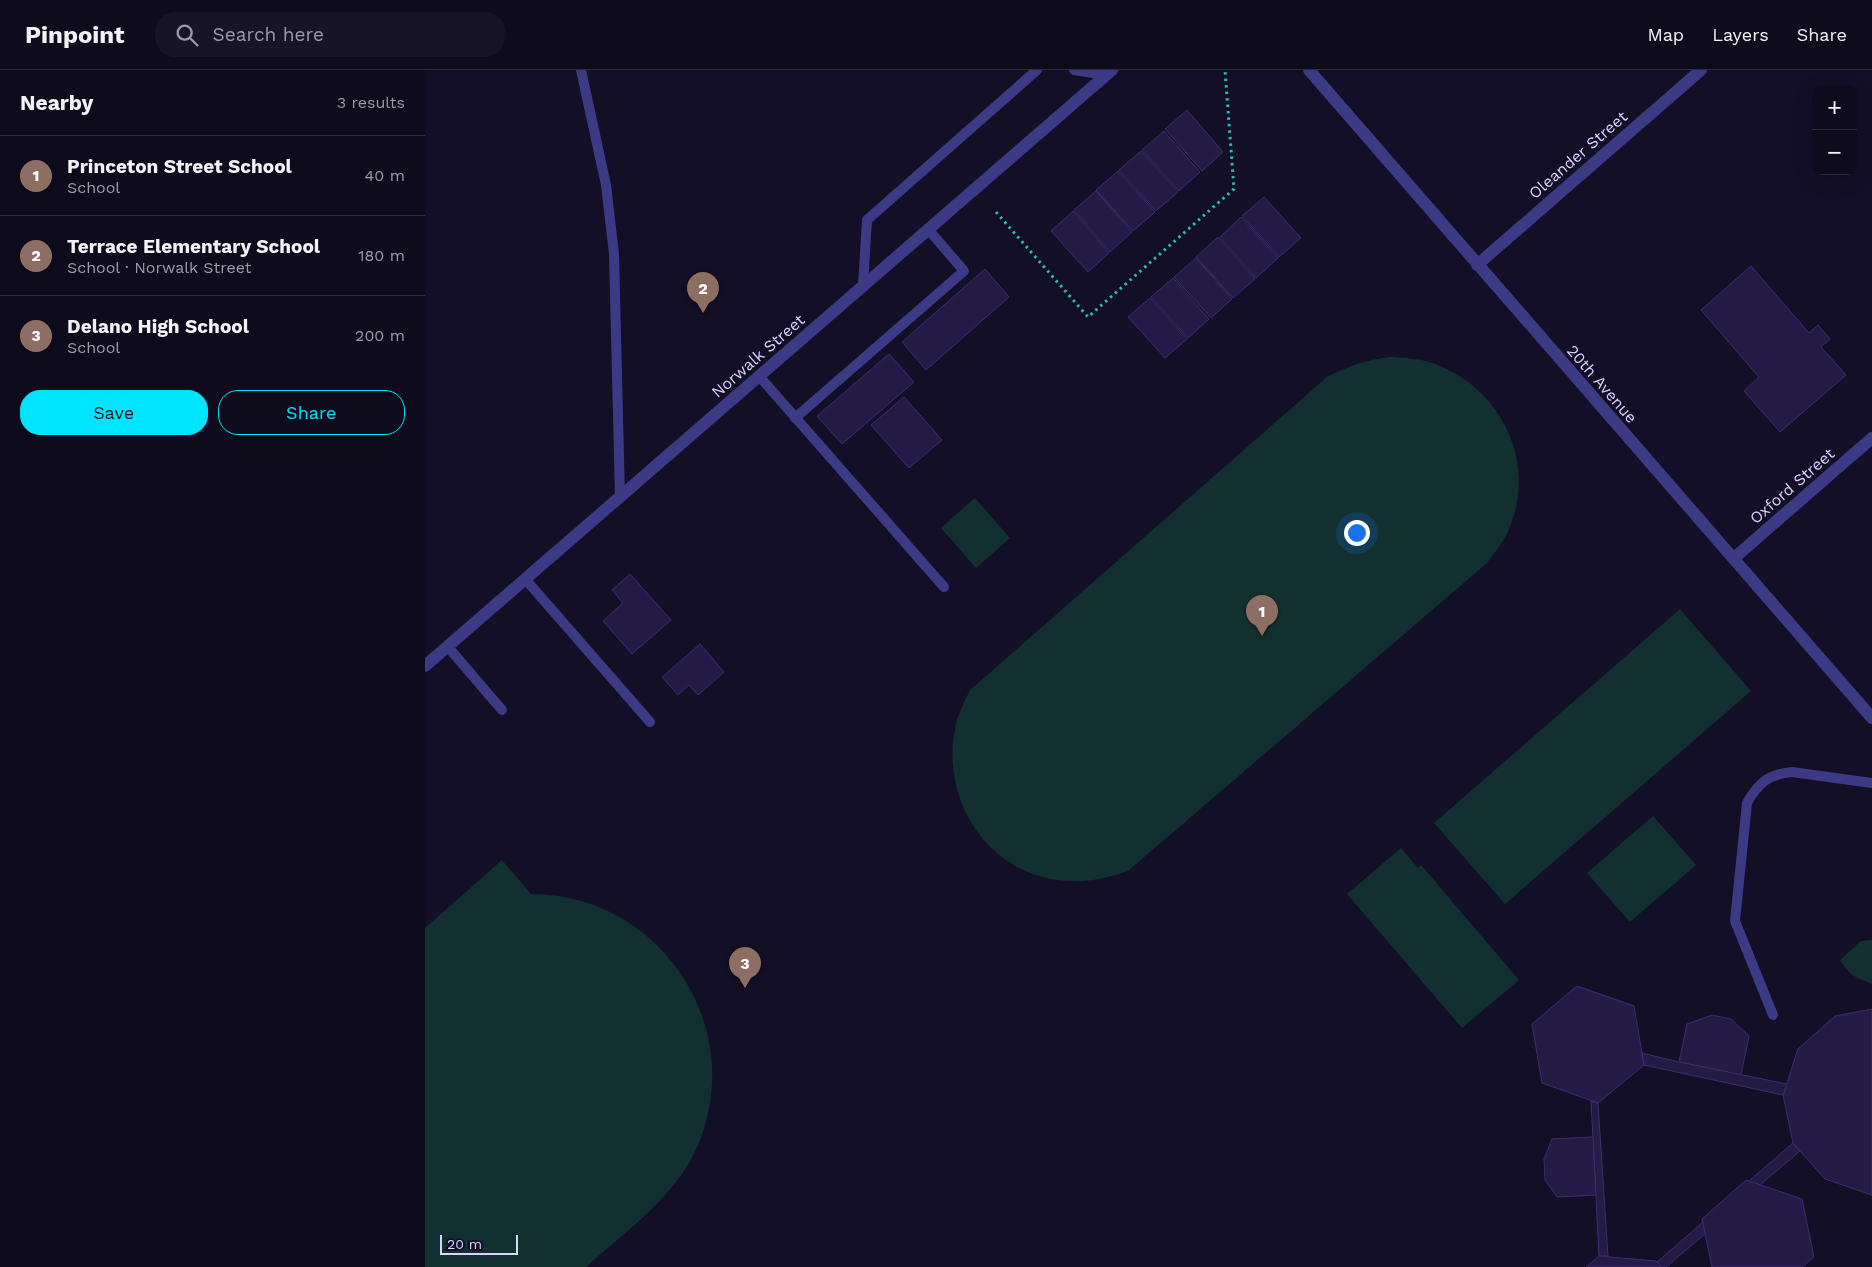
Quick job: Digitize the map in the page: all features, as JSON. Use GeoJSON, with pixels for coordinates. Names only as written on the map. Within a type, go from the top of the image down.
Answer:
{"type":"FeatureCollection","features":[{"type":"Feature","properties":{"kind":"street","name":"20th Avenue"},"geometry":{"type":"LineString","coordinates":[[1309,70],[1872,718]]}},
{"type":"Feature","properties":{"kind":"street","name":"Oleander Street"},"geometry":{"type":"LineString","coordinates":[[1477,265],[1701,70]]}},
{"type":"Feature","properties":{"kind":"street","name":"Norwalk Street"},"geometry":{"type":"LineString","coordinates":[[425,666],[1109,73]]}},
{"type":"Feature","properties":{"kind":"street","name":"Oxford Street"},"geometry":{"type":"LineString","coordinates":[[1734,558],[1872,438]]}},
{"type":"Feature","properties":{"kind":"lane"},"geometry":{"type":"LineString","coordinates":[[581,70],[606,185],[614,254],[620,496]]}},
{"type":"Feature","properties":{"kind":"lane"},"geometry":{"type":"LineString","coordinates":[[863,286],[867,220],[1037,70]]}},
{"type":"Feature","properties":{"kind":"lane"},"geometry":{"type":"LineString","coordinates":[[1074,70],[1109,73]]}},
{"type":"Feature","properties":{"kind":"lane"},"geometry":{"type":"LineString","coordinates":[[795,418],[964,271],[928,229]]}},
{"type":"Feature","properties":{"kind":"lane"},"geometry":{"type":"LineString","coordinates":[[759,376],[944,587]]}},
{"type":"Feature","properties":{"kind":"lane"},"geometry":{"type":"LineString","coordinates":[[526,580],[649,722]]}},
{"type":"Feature","properties":{"kind":"lane"},"geometry":{"type":"LineString","coordinates":[[448,647],[502,710]]}},
{"type":"Feature","properties":{"kind":"lane"},"geometry":{"type":"LineString","coordinates":[[1773,1015],[1735,921],[1747,803],[1753,791],[1760,783],[1779,773],[1792,772],[1872,783]]}},
{"type":"Feature","properties":{"kind":"path"},"geometry":{"type":"LineString","coordinates":[[997,212],[1088,317],[1234,189],[1225,70]]}},
{"type":"Feature","properties":{"kind":"green space"},"geometry":{"type":"Polygon","coordinates":[[[1390,357],[1424,361],[1458,375],[1477,390],[1494,408],[1506,428],[1515,451],[1519,475],[1518,499],[1506,535],[1487,563],[1128,871],[1087,881],[1044,878],[1019,868],[997,853],[978,833],[965,810],[956,784],[952,757],[955,729],[959,714],[970,690],[1327,377],[1357,364],[1390,357]]]}},
{"type":"Feature","properties":{"kind":"green space"},"geometry":{"type":"Polygon","coordinates":[[[975,498],[1010,538],[976,568],[941,528],[975,498]]]}},
{"type":"Feature","properties":{"kind":"green space"},"geometry":{"type":"Polygon","coordinates":[[[1680,609],[1751,691],[1505,904],[1434,823],[1680,609]]]}},
{"type":"Feature","properties":{"kind":"green space"},"geometry":{"type":"Polygon","coordinates":[[[1653,816],[1696,865],[1630,922],[1587,873],[1653,816]]]}},
{"type":"Feature","properties":{"kind":"green space"},"geometry":{"type":"Polygon","coordinates":[[[1401,848],[1418,868],[1421,865],[1519,980],[1462,1028],[1347,894],[1401,848]]]}},
{"type":"Feature","properties":{"kind":"green space"},"geometry":{"type":"Polygon","coordinates":[[[502,860],[531,894],[577,900],[619,916],[654,942],[682,975],[701,1013],[711,1056],[710,1100],[698,1145],[689,1164],[677,1181],[649,1212],[586,1267],[425,1267],[425,928],[502,860]]]}},
{"type":"Feature","properties":{"kind":"green space"},"geometry":{"type":"Polygon","coordinates":[[[1872,940],[1872,984],[1854,976],[1840,960],[1861,941],[1872,940]]]}},
{"type":"Feature","properties":{"kind":"building"},"geometry":{"type":"Polygon","coordinates":[[[1187,110],[1223,152],[1202,171],[1165,129],[1187,110]]]}},
{"type":"Feature","properties":{"kind":"building"},"geometry":{"type":"Polygon","coordinates":[[[1164,131],[1200,172],[1179,191],[1142,150],[1164,131]]]}},
{"type":"Feature","properties":{"kind":"building"},"geometry":{"type":"Polygon","coordinates":[[[1141,151],[1178,192],[1156,211],[1119,170],[1141,151]]]}},
{"type":"Feature","properties":{"kind":"building"},"geometry":{"type":"Polygon","coordinates":[[[1118,171],[1155,212],[1133,231],[1096,190],[1118,171]]]}},
{"type":"Feature","properties":{"kind":"building"},"geometry":{"type":"Polygon","coordinates":[[[1096,191],[1132,232],[1110,252],[1074,210],[1096,191]]]}},
{"type":"Feature","properties":{"kind":"building"},"geometry":{"type":"Polygon","coordinates":[[[1264,197],[1301,238],[1279,257],[1242,216],[1264,197]]]}},
{"type":"Feature","properties":{"kind":"building"},"geometry":{"type":"Polygon","coordinates":[[[1073,211],[1109,253],[1088,272],[1051,231],[1073,211]]]}},
{"type":"Feature","properties":{"kind":"building"},"geometry":{"type":"Polygon","coordinates":[[[1241,217],[1278,258],[1256,278],[1220,237],[1241,217]]]}},
{"type":"Feature","properties":{"kind":"building"},"geometry":{"type":"Polygon","coordinates":[[[1218,237],[1255,279],[1233,298],[1196,257],[1218,237]]]}},
{"type":"Feature","properties":{"kind":"building"},"geometry":{"type":"Polygon","coordinates":[[[1196,258],[1232,299],[1211,318],[1174,277],[1196,258]]]}},
{"type":"Feature","properties":{"kind":"building"},"geometry":{"type":"Polygon","coordinates":[[[1751,266],[1809,333],[1818,325],[1830,339],[1821,347],[1846,375],[1780,432],[1744,391],[1759,377],[1701,310],[1751,266]]]}},
{"type":"Feature","properties":{"kind":"building"},"geometry":{"type":"Polygon","coordinates":[[[985,269],[1009,297],[926,370],[902,342],[985,269]]]}},
{"type":"Feature","properties":{"kind":"building"},"geometry":{"type":"Polygon","coordinates":[[[1173,278],[1209,319],[1188,338],[1151,297],[1173,278]]]}},
{"type":"Feature","properties":{"kind":"building"},"geometry":{"type":"Polygon","coordinates":[[[1150,298],[1187,339],[1165,358],[1128,317],[1150,298]]]}},
{"type":"Feature","properties":{"kind":"building"},"geometry":{"type":"Polygon","coordinates":[[[889,354],[914,382],[842,444],[817,416],[889,354]]]}},
{"type":"Feature","properties":{"kind":"building"},"geometry":{"type":"Polygon","coordinates":[[[904,397],[942,440],[909,468],[871,425],[904,397]]]}},
{"type":"Feature","properties":{"kind":"building"},"geometry":{"type":"Polygon","coordinates":[[[630,574],[671,620],[632,654],[603,621],[623,603],[612,590],[630,574]]]}},
{"type":"Feature","properties":{"kind":"building"},"geometry":{"type":"Polygon","coordinates":[[[700,644],[724,672],[698,695],[689,685],[678,695],[662,677],[700,644]]]}},
{"type":"Feature","properties":{"kind":"building"},"geometry":{"type":"Polygon","coordinates":[[[1577,986],[1634,1006],[1644,1065],[1598,1103],[1542,1083],[1532,1024],[1577,986]]]}},
{"type":"Feature","properties":{"kind":"building"},"geometry":{"type":"Polygon","coordinates":[[[1872,1009],[1872,1195],[1825,1179],[1793,1143],[1783,1095],[1798,1049],[1835,1016],[1872,1009]]]}},
{"type":"Feature","properties":{"kind":"building"},"geometry":{"type":"Polygon","coordinates":[[[1712,1015],[1731,1019],[1749,1036],[1741,1075],[1679,1062],[1687,1024],[1712,1015]]]}},
{"type":"Feature","properties":{"kind":"building"},"geometry":{"type":"Polygon","coordinates":[[[1642,1053],[1787,1084],[1783,1095],[1644,1065],[1642,1053]]]}},
{"type":"Feature","properties":{"kind":"building"},"geometry":{"type":"Polygon","coordinates":[[[1591,1101],[1598,1103],[1608,1256],[1599,1256],[1591,1101]]]}},
{"type":"Feature","properties":{"kind":"building"},"geometry":{"type":"Polygon","coordinates":[[[1593,1137],[1596,1195],[1557,1197],[1545,1180],[1544,1159],[1552,1139],[1593,1137]]]}},
{"type":"Feature","properties":{"kind":"building"},"geometry":{"type":"Polygon","coordinates":[[[1793,1143],[1800,1151],[1760,1185],[1749,1181],[1793,1143]]]}},
{"type":"Feature","properties":{"kind":"building"},"geometry":{"type":"Polygon","coordinates":[[[1746,1180],[1802,1199],[1814,1257],[1802,1267],[1712,1267],[1702,1219],[1746,1180]]]}},
{"type":"Feature","properties":{"kind":"building"},"geometry":{"type":"Polygon","coordinates":[[[1703,1222],[1705,1234],[1666,1267],[1661,1267],[1657,1262],[1703,1222]]]}},
{"type":"Feature","properties":{"kind":"building"},"geometry":{"type":"Polygon","coordinates":[[[1599,1256],[1656,1261],[1661,1267],[1586,1267],[1599,1256]]]}},
{"type":"Feature","properties":{"kind":"place","name":"Terrace Elementary School"},"geometry":{"type":"Point","coordinates":[703,313]}},
{"type":"Feature","properties":{"kind":"place","name":"Princeton Street School"},"geometry":{"type":"Point","coordinates":[1262,636]}},
{"type":"Feature","properties":{"kind":"place","name":"Delano High School"},"geometry":{"type":"Point","coordinates":[745,988]}}]}
